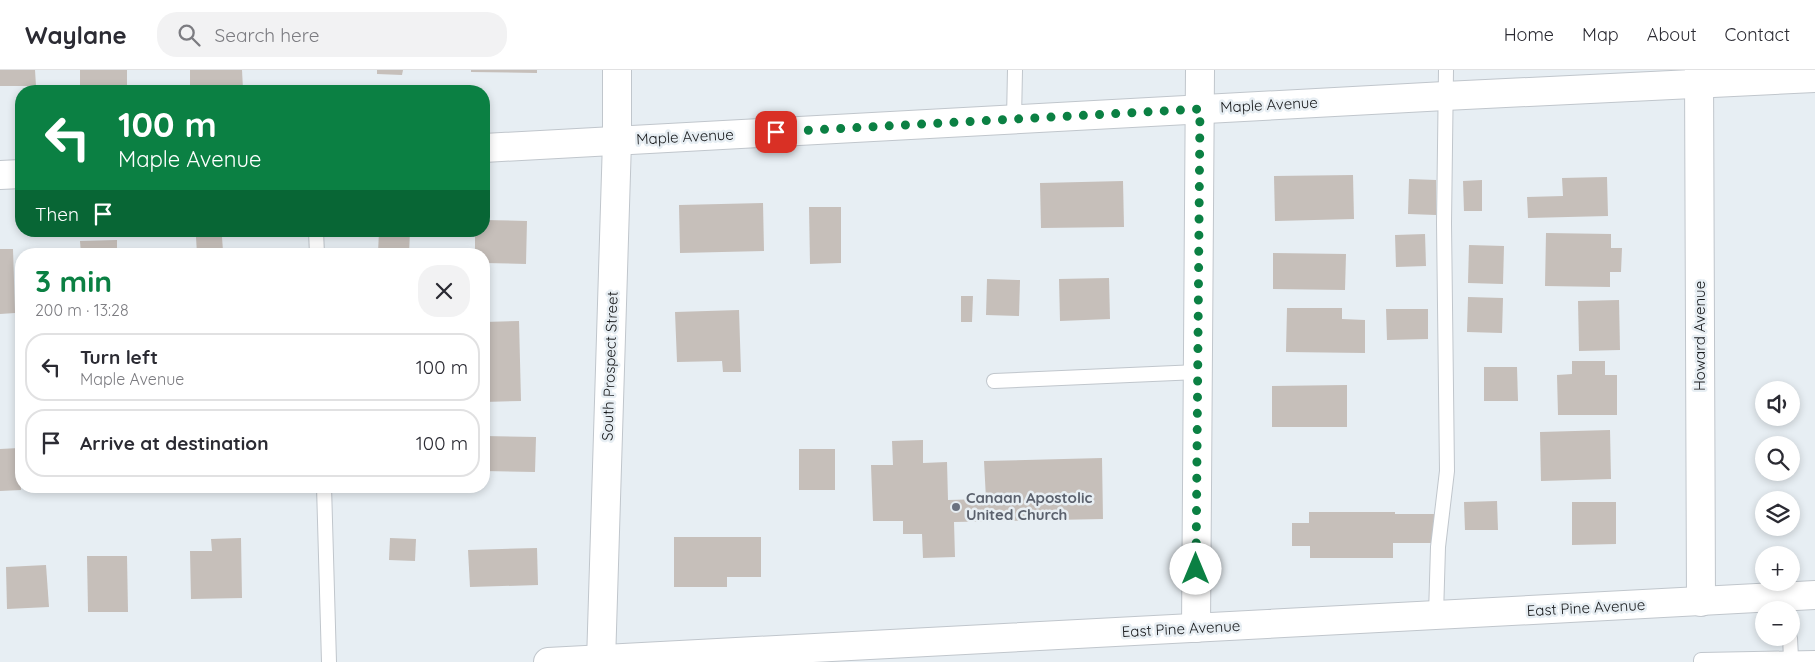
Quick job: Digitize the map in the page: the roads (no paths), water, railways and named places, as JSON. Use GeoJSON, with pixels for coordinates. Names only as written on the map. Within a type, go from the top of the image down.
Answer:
{"type":"FeatureCollection","features":[{"type":"Feature","properties":{"kind":"street","name":"South Prospect Street"},"geometry":{"type":"LineString","coordinates":[[601,660],[617,141],[617,70]]}},
{"type":"Feature","properties":{"kind":"street"},"geometry":{"type":"LineString","coordinates":[[1196,628],[1200,70]]}},
{"type":"Feature","properties":{"kind":"street","name":"Maple Avenue"},"geometry":{"type":"LineString","coordinates":[[490,148],[1200,109],[1446,83],[1699,76],[1815,78]]}},
{"type":"Feature","properties":{"kind":"street","name":"Howard Avenue"},"geometry":{"type":"LineString","coordinates":[[1699,76],[1701,602]]}},
{"type":"Feature","properties":{"kind":"street"},"geometry":{"type":"LineString","coordinates":[[0,175],[15,174]]}},
{"type":"Feature","properties":{"kind":"street","name":"East Pine Avenue"},"geometry":{"type":"LineString","coordinates":[[1795,601],[1815,595]]}},
{"type":"Feature","properties":{"kind":"street","name":"East Pine Avenue"},"geometry":{"type":"LineString","coordinates":[[548,662],[1701,602],[1755,603]]}},
{"type":"Feature","properties":{"kind":"lane"},"geometry":{"type":"LineString","coordinates":[[1014,70],[1014,119]]}},
{"type":"Feature","properties":{"kind":"lane"},"geometry":{"type":"LineString","coordinates":[[1436,616],[1438,547],[1447,471],[1444,223],[1446,83]]}},
{"type":"Feature","properties":{"kind":"lane"},"geometry":{"type":"LineString","coordinates":[[994,380],[1198,372]]}},
{"type":"Feature","properties":{"kind":"lane"},"geometry":{"type":"LineString","coordinates":[[324,493],[329,662]]}},
{"type":"Feature","properties":{"kind":"lane"},"geometry":{"type":"LineString","coordinates":[[1790,646],[1791,658]]}},
{"type":"Feature","properties":{"kind":"lane"},"geometry":{"type":"LineString","coordinates":[[1701,661],[1815,658]]}},
{"type":"Feature","properties":{"kind":"place","name":"Canaan Apostolic United Church"},"geometry":{"type":"Point","coordinates":[956,507]}}]}
